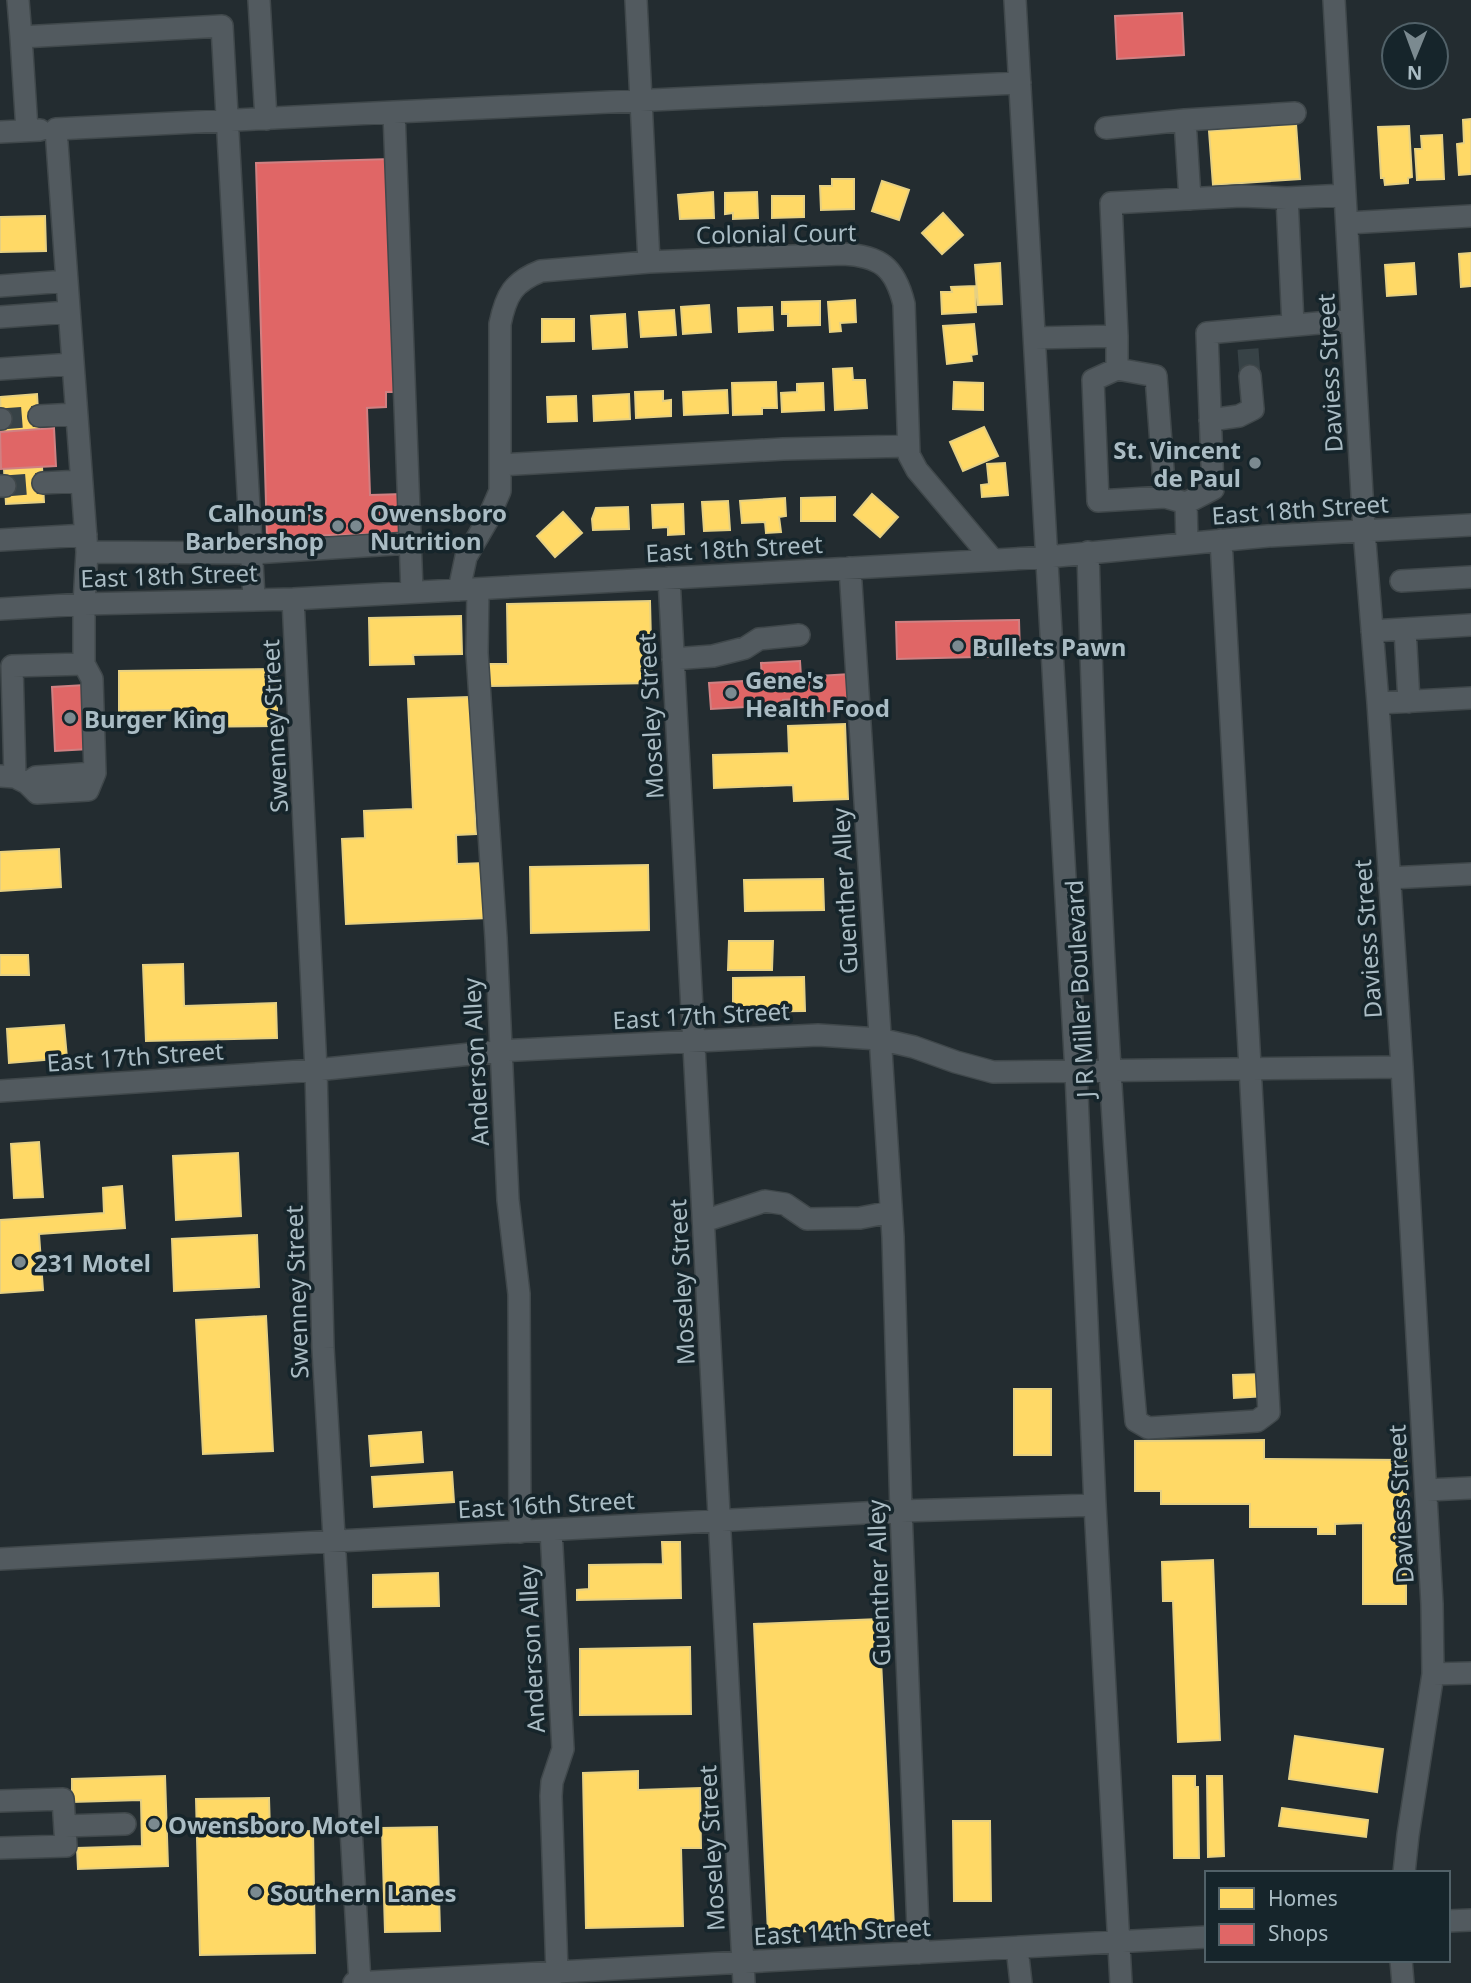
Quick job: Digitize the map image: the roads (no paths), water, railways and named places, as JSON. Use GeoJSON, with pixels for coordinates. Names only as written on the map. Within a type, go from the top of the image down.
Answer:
{"type":"FeatureCollection","features":[{"type":"Feature","properties":{"kind":"street"},"geometry":{"type":"LineString","coordinates":[[18,0],[27,130]]}},
{"type":"Feature","properties":{"kind":"street"},"geometry":{"type":"LineString","coordinates":[[259,0],[266,119]]}},
{"type":"Feature","properties":{"kind":"street"},"geometry":{"type":"LineString","coordinates":[[636,0],[649,262]]}},
{"type":"Feature","properties":{"kind":"street"},"geometry":{"type":"LineString","coordinates":[[1015,0],[1076,1072],[1095,1505],[1121,1983]]}},
{"type":"Feature","properties":{"kind":"street","name":"Daviess Street"},"geometry":{"type":"LineString","coordinates":[[1334,0],[1364,530],[1402,1068],[1427,1490],[1433,1674],[1404,1871]]}},
{"type":"Feature","properties":{"kind":"street"},"geometry":{"type":"LineString","coordinates":[[21,37],[222,26],[254,598]]}},
{"type":"Feature","properties":{"kind":"street"},"geometry":{"type":"LineString","coordinates":[[0,132],[1020,83]]}},
{"type":"Feature","properties":{"kind":"street"},"geometry":{"type":"LineString","coordinates":[[394,112],[412,591]]}},
{"type":"Feature","properties":{"kind":"street"},"geometry":{"type":"LineString","coordinates":[[1106,128],[1295,113]]}},
{"type":"Feature","properties":{"kind":"street"},"geometry":{"type":"LineString","coordinates":[[1185,120],[1190,199]]}},
{"type":"Feature","properties":{"kind":"street"},"geometry":{"type":"LineString","coordinates":[[56,129],[86,544],[84,664],[92,678],[94,773],[14,778],[6,666],[84,664]]}},
{"type":"Feature","properties":{"kind":"street"},"geometry":{"type":"LineString","coordinates":[[1117,369],[1111,203],[1241,196],[1287,198],[1345,195]]}},
{"type":"Feature","properties":{"kind":"street"},"geometry":{"type":"LineString","coordinates":[[1287,198],[1293,325]]}},
{"type":"Feature","properties":{"kind":"street"},"geometry":{"type":"LineString","coordinates":[[1347,223],[1471,216]]}},
{"type":"Feature","properties":{"kind":"street","name":"Colonial Court"},"geometry":{"type":"LineString","coordinates":[[469,589],[466,557],[487,521],[500,491],[500,324],[504,304],[513,288],[526,277],[541,271],[649,262],[843,254],[862,255],[878,260],[891,271],[900,286],[904,303],[908,446],[917,470],[993,560]]}},
{"type":"Feature","properties":{"kind":"street"},"geometry":{"type":"LineString","coordinates":[[0,286],[67,281]]}},
{"type":"Feature","properties":{"kind":"street"},"geometry":{"type":"LineString","coordinates":[[0,317],[69,312]]}},
{"type":"Feature","properties":{"kind":"street"},"geometry":{"type":"LineString","coordinates":[[1165,497],[1156,376],[1117,369],[1093,380],[1098,501],[1165,497],[1186,503],[1213,489],[1207,333],[1248,339],[1293,325],[1352,320]]}},
{"type":"Feature","properties":{"kind":"street"},"geometry":{"type":"LineString","coordinates":[[1035,338],[1117,336]]}},
{"type":"Feature","properties":{"kind":"street"},"geometry":{"type":"LineString","coordinates":[[0,369],[74,364]]}},
{"type":"Feature","properties":{"kind":"street"},"geometry":{"type":"LineString","coordinates":[[1210,420],[1239,416],[1253,409],[1250,376]]}},
{"type":"Feature","properties":{"kind":"street"},"geometry":{"type":"LineString","coordinates":[[39,416],[76,414]]}},
{"type":"Feature","properties":{"kind":"street"},"geometry":{"type":"LineString","coordinates":[[501,466],[783,449],[908,446]]}},
{"type":"Feature","properties":{"kind":"street"},"geometry":{"type":"LineString","coordinates":[[43,483],[81,481]]}},
{"type":"Feature","properties":{"kind":"street"},"geometry":{"type":"LineString","coordinates":[[1186,503],[1187,543]]}},
{"type":"Feature","properties":{"kind":"street","name":"East 18th Street"},"geometry":{"type":"LineString","coordinates":[[0,608],[293,598],[1047,557],[1221,540],[1471,525]]}},
{"type":"Feature","properties":{"kind":"street"},"geometry":{"type":"LineString","coordinates":[[0,540],[252,553],[410,543]]}},
{"type":"Feature","properties":{"kind":"street"},"geometry":{"type":"LineString","coordinates":[[1221,540],[1250,1069]]}},
{"type":"Feature","properties":{"kind":"street","name":"J R Miller Boulevard"},"geometry":{"type":"LineString","coordinates":[[1088,552],[1095,812],[1110,1071],[1136,1421],[1148,1428],[1257,1421],[1269,1412],[1250,1069]]}},
{"type":"Feature","properties":{"kind":"street","name":"Guenther Alley"},"geometry":{"type":"LineString","coordinates":[[850,568],[891,1212],[919,1952]]}},
{"type":"Feature","properties":{"kind":"street"},"geometry":{"type":"LineString","coordinates":[[1401,581],[1471,577]]}},
{"type":"Feature","properties":{"kind":"street","name":"Moseley Street"},"geometry":{"type":"LineString","coordinates":[[668,578],[743,1973]]}},
{"type":"Feature","properties":{"kind":"street","name":"Anderson Alley"},"geometry":{"type":"LineString","coordinates":[[469,589],[477,653],[496,938],[508,1200],[519,1294],[520,1532]]}},
{"type":"Feature","properties":{"kind":"street","name":"Swenney Street"},"geometry":{"type":"LineString","coordinates":[[293,598],[316,1070],[323,1348],[360,1983]]}},
{"type":"Feature","properties":{"kind":"street"},"geometry":{"type":"LineString","coordinates":[[1372,631],[1471,625]]}},
{"type":"Feature","properties":{"kind":"street"},"geometry":{"type":"LineString","coordinates":[[1405,629],[1409,702]]}},
{"type":"Feature","properties":{"kind":"street"},"geometry":{"type":"LineString","coordinates":[[673,659],[713,656],[745,649],[759,639],[799,635]]}},
{"type":"Feature","properties":{"kind":"street"},"geometry":{"type":"LineString","coordinates":[[1378,704],[1471,698]]}},
{"type":"Feature","properties":{"kind":"street"},"geometry":{"type":"LineString","coordinates":[[1062,813],[1095,812]]}},
{"type":"Feature","properties":{"kind":"street"},"geometry":{"type":"LineString","coordinates":[[1389,878],[1471,874]]}},
{"type":"Feature","properties":{"kind":"street","name":"East 17th Street"},"geometry":{"type":"LineString","coordinates":[[0,1091],[316,1070],[500,1051],[818,1035],[879,1038],[993,1072],[1402,1068]]}},
{"type":"Feature","properties":{"kind":"street"},"geometry":{"type":"LineString","coordinates":[[704,1221],[765,1201],[785,1204],[807,1219],[860,1218],[891,1212]]}},
{"type":"Feature","properties":{"kind":"street"},"geometry":{"type":"LineString","coordinates":[[1427,1490],[1471,1488]]}},
{"type":"Feature","properties":{"kind":"street","name":"East 16th Street"},"geometry":{"type":"LineString","coordinates":[[0,1559],[901,1511],[1095,1505]]}},
{"type":"Feature","properties":{"kind":"street","name":"Anderson Alley"},"geometry":{"type":"LineString","coordinates":[[551,1530],[563,1749],[552,1782],[551,1796],[557,1972]]}},
{"type":"Feature","properties":{"kind":"street"},"geometry":{"type":"LineString","coordinates":[[1433,1674],[1471,1674]]}},
{"type":"Feature","properties":{"kind":"street"},"geometry":{"type":"LineString","coordinates":[[0,1801],[63,1799],[66,1846],[0,1848]]}},
{"type":"Feature","properties":{"kind":"street"},"geometry":{"type":"LineString","coordinates":[[65,1826],[125,1824]]}},
{"type":"Feature","properties":{"kind":"street"},"geometry":{"type":"LineString","coordinates":[[1450,1921],[1471,1920]]}},
{"type":"Feature","properties":{"kind":"street","name":"East 14th Street"},"geometry":{"type":"LineString","coordinates":[[354,1983],[557,1972],[743,1973],[919,1952],[1205,1937]]}},
{"type":"Feature","properties":{"kind":"street"},"geometry":{"type":"LineString","coordinates":[[1017,1948],[1021,1983]]}},
{"type":"Feature","properties":{"kind":"street"},"geometry":{"type":"LineString","coordinates":[[1401,1962],[1403,1983]]}},
{"type":"Feature","properties":{"kind":"tunnel"},"geometry":{"type":"LineString","coordinates":[[1248,349],[1250,376]]}},
{"type":"Feature","properties":{"kind":"tunnel"},"geometry":{"type":"LineString","coordinates":[[1,419],[39,416]]}},
{"type":"Feature","properties":{"kind":"tunnel"},"geometry":{"type":"LineString","coordinates":[[5,486],[43,483]]}},
{"type":"Feature","properties":{"kind":"place","name":"St. Vincent de Paul"},"geometry":{"type":"Point","coordinates":[1255,463]}},
{"type":"Feature","properties":{"kind":"place","name":"Calhoun's Barbershop"},"geometry":{"type":"Point","coordinates":[338,526]}},
{"type":"Feature","properties":{"kind":"place","name":"Owensboro Nutrition"},"geometry":{"type":"Point","coordinates":[356,526]}},
{"type":"Feature","properties":{"kind":"place","name":"Bullets Pawn"},"geometry":{"type":"Point","coordinates":[958,646]}},
{"type":"Feature","properties":{"kind":"place","name":"Gene's Health Food"},"geometry":{"type":"Point","coordinates":[731,693]}},
{"type":"Feature","properties":{"kind":"place","name":"Burger King"},"geometry":{"type":"Point","coordinates":[70,718]}},
{"type":"Feature","properties":{"kind":"place","name":"231 Motel"},"geometry":{"type":"Point","coordinates":[20,1262]}},
{"type":"Feature","properties":{"kind":"place","name":"Owensboro Motel"},"geometry":{"type":"Point","coordinates":[154,1824]}},
{"type":"Feature","properties":{"kind":"place","name":"Southern Lanes"},"geometry":{"type":"Point","coordinates":[256,1892]}}]}
